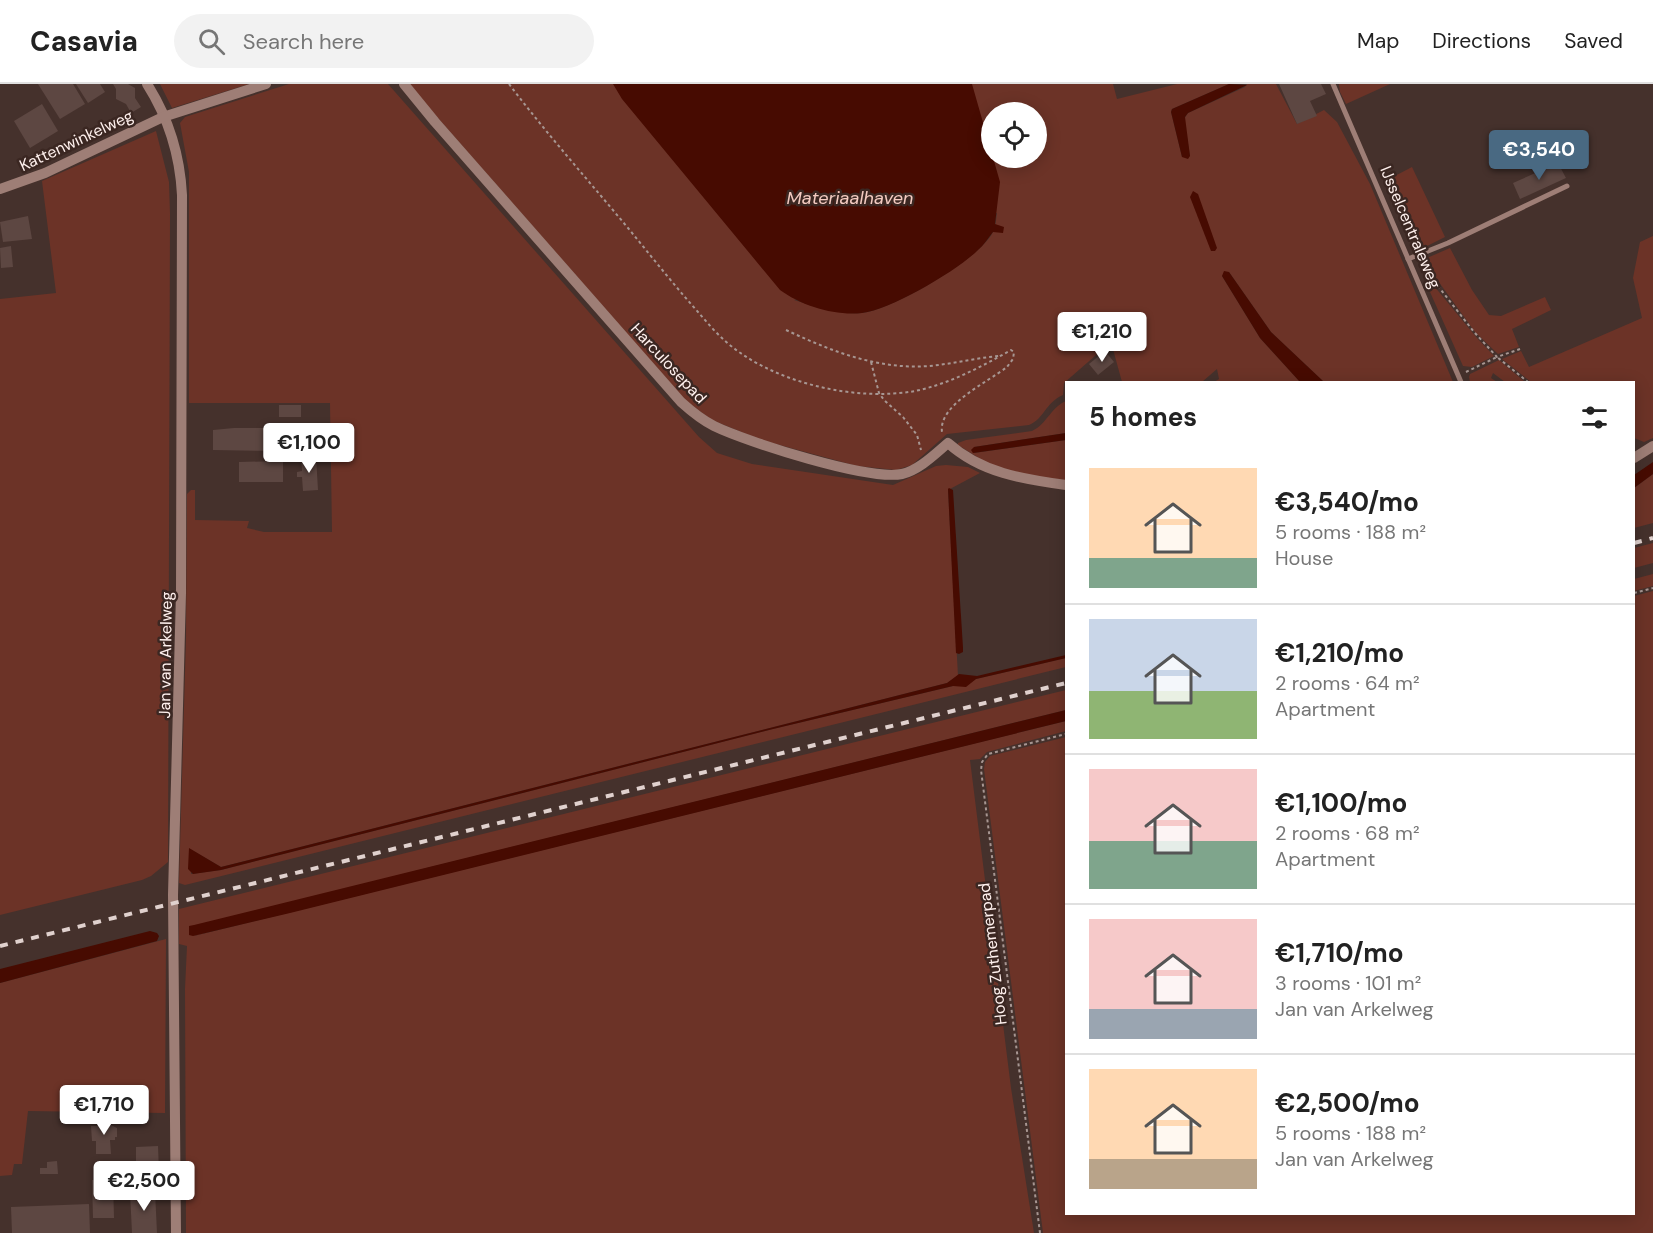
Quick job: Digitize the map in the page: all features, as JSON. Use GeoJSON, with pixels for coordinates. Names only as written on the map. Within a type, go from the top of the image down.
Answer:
{"type":"FeatureCollection","features":[{"type":"Feature","properties":{"kind":"street","name":"Jan van Arkelweg"},"geometry":{"type":"LineString","coordinates":[[147,84],[163,117],[178,158],[182,195],[181,593],[173,895],[176,1233]]}},
{"type":"Feature","properties":{"kind":"street"},"geometry":{"type":"LineString","coordinates":[[163,117],[266,84]]}},
{"type":"Feature","properties":{"kind":"street","name":"Harculosepad"},"geometry":{"type":"LineString","coordinates":[[404,84],[442,131],[681,402],[693,412],[721,429],[753,441],[855,469],[886,474],[901,474],[925,461],[948,443]]}},
{"type":"Feature","properties":{"kind":"street","name":"Kattenwinkelweg"},"geometry":{"type":"LineString","coordinates":[[0,189],[45,173],[163,117]]}},
{"type":"Feature","properties":{"kind":"street"},"geometry":{"type":"LineString","coordinates":[[948,443],[961,455],[994,471],[1015,477],[1065,484]]}},
{"type":"Feature","properties":{"kind":"street"},"geometry":{"type":"LineString","coordinates":[[1635,457],[1653,446]]}},
{"type":"Feature","properties":{"kind":"lane","name":"IJsselcentraleweg"},"geometry":{"type":"LineString","coordinates":[[1334,84],[1460,381]]}},
{"type":"Feature","properties":{"kind":"lane"},"geometry":{"type":"LineString","coordinates":[[1408,259],[1448,243],[1567,186]]}},
{"type":"Feature","properties":{"kind":"path"},"geometry":{"type":"LineString","coordinates":[[509,84],[676,287],[723,339],[755,362],[789,378],[833,389],[879,393],[915,391],[940,384],[989,363],[1011,350],[1014,352],[1013,360],[1007,367],[953,405],[945,417],[942,429],[948,443]]}},
{"type":"Feature","properties":{"kind":"path"},"geometry":{"type":"LineString","coordinates":[[1415,256],[1474,332],[1497,357],[1527,381]]}},
{"type":"Feature","properties":{"kind":"path"},"geometry":{"type":"LineString","coordinates":[[786,330],[836,352],[885,364],[928,366],[1001,356]]}},
{"type":"Feature","properties":{"kind":"path"},"geometry":{"type":"LineString","coordinates":[[1458,376],[1497,357],[1520,349]]}},
{"type":"Feature","properties":{"kind":"path"},"geometry":{"type":"LineString","coordinates":[[872,362],[879,393],[917,435],[925,461]]}},
{"type":"Feature","properties":{"kind":"path"},"geometry":{"type":"LineString","coordinates":[[1635,593],[1653,588]]}},
{"type":"Feature","properties":{"kind":"path","name":"Hoog Zuthemerpad"},"geometry":{"type":"LineString","coordinates":[[1040,1233],[981,770],[982,762],[988,754],[1065,734]]}},
{"type":"Feature","properties":{"kind":"shaded area"},"geometry":{"type":"Polygon","coordinates":[[[160,84],[249,84],[172,108],[160,84]]]}},
{"type":"Feature","properties":{"kind":"shaded area"},"geometry":{"type":"Polygon","coordinates":[[[289,84],[388,84],[699,437],[717,453],[752,464],[893,485],[936,466],[968,467],[980,473],[948,490],[958,676],[947,683],[221,867],[190,849],[191,874],[221,870],[773,729],[953,686],[967,685],[976,679],[1065,658],[1065,667],[185,885],[179,883],[186,638],[187,494],[195,490],[195,520],[249,521],[247,528],[264,532],[332,532],[330,403],[189,403],[189,172],[180,123],[185,117],[289,84]]]}},
{"type":"Feature","properties":{"kind":"shaded area"},"geometry":{"type":"Polygon","coordinates":[[[408,84],[1113,84],[1117,99],[1177,84],[1229,84],[1172,109],[1182,157],[1190,156],[1184,119],[1188,113],[1245,87],[1247,84],[1276,84],[1297,124],[1324,110],[1337,122],[1370,184],[1453,381],[1323,381],[1271,332],[1229,272],[1222,276],[1260,338],[1299,381],[1216,381],[1219,379],[1217,369],[1203,381],[1122,381],[1111,342],[1065,381],[1063,395],[1052,402],[1038,419],[1029,425],[947,434],[912,465],[896,470],[857,466],[761,440],[712,420],[686,401],[408,84]],[[997,213],[794,300],[845,313],[876,310],[934,282],[954,269],[985,243],[993,232],[997,213]]]}},
{"type":"Feature","properties":{"kind":"shaded area"},"geometry":{"type":"Polygon","coordinates":[[[1339,84],[1390,84],[1346,104],[1339,84]]]}},
{"type":"Feature","properties":{"kind":"shaded area"},"geometry":{"type":"Polygon","coordinates":[[[156,131],[169,182],[170,214],[168,862],[151,876],[142,880],[0,915],[0,299],[56,293],[42,181],[156,131]]]}},
{"type":"Feature","properties":{"kind":"shaded area"},"geometry":{"type":"Polygon","coordinates":[[[1412,167],[1445,237],[1421,249],[1389,179],[1412,167]]]}},
{"type":"Feature","properties":{"kind":"shaded area"},"geometry":{"type":"Polygon","coordinates":[[[1653,236],[1653,438],[1644,442],[1635,438],[1635,381],[1530,381],[1502,359],[1521,351],[1529,367],[1642,318],[1633,278],[1640,242],[1653,236]]]}},
{"type":"Feature","properties":{"kind":"shaded area"},"geometry":{"type":"Polygon","coordinates":[[[1450,248],[1472,290],[1489,315],[1501,316],[1545,297],[1551,310],[1512,329],[1519,347],[1498,354],[1475,332],[1425,263],[1427,258],[1450,248]]]}},
{"type":"Feature","properties":{"kind":"shaded area"},"geometry":{"type":"Polygon","coordinates":[[[1425,275],[1494,356],[1472,367],[1463,366],[1426,283],[1425,275]]]}},
{"type":"Feature","properties":{"kind":"shaded area"},"geometry":{"type":"Polygon","coordinates":[[[1499,360],[1524,381],[1504,381],[1493,373],[1491,378],[1496,381],[1470,381],[1470,374],[1499,360]]]}},
{"type":"Feature","properties":{"kind":"shaded area"},"geometry":{"type":"Polygon","coordinates":[[[1065,402],[1065,433],[974,447],[974,453],[1065,440],[1065,481],[998,470],[958,445],[966,440],[1032,431],[1065,402]]]}},
{"type":"Feature","properties":{"kind":"shaded area"},"geometry":{"type":"Polygon","coordinates":[[[1653,474],[1653,523],[1635,528],[1635,487],[1653,474]]]}},
{"type":"Feature","properties":{"kind":"shaded area"},"geometry":{"type":"Polygon","coordinates":[[[1653,543],[1653,563],[1635,568],[1635,548],[1653,543]]]}},
{"type":"Feature","properties":{"kind":"shaded area"},"geometry":{"type":"Polygon","coordinates":[[[1653,574],[1653,586],[1635,591],[1635,579],[1653,574]]]}},
{"type":"Feature","properties":{"kind":"shaded area"},"geometry":{"type":"Polygon","coordinates":[[[1653,591],[1653,1233],[1043,1233],[984,769],[985,762],[990,756],[1065,737],[1065,1215],[1635,1215],[1635,596],[1653,591]]]}},
{"type":"Feature","properties":{"kind":"shaded area"},"geometry":{"type":"Polygon","coordinates":[[[1065,690],[1065,710],[415,871],[194,936],[1065,721],[1065,731],[987,752],[980,759],[970,760],[1011,1088],[1034,1233],[186,1233],[185,989],[187,946],[179,944],[179,909],[1065,690]]]}},
{"type":"Feature","properties":{"kind":"shaded area"},"geometry":{"type":"Polygon","coordinates":[[[166,939],[165,1113],[28,1111],[22,1164],[14,1164],[12,1175],[0,1176],[0,983],[166,939]]]}},
{"type":"Feature","properties":{"kind":"water","name":"Materiaalhaven"},"geometry":{"type":"Polygon","coordinates":[[[613,84],[972,84],[981,116],[981,168],[996,168],[1000,182],[995,224],[1004,227],[1003,233],[993,232],[980,248],[956,268],[890,305],[852,314],[819,309],[798,301],[780,290],[622,99],[613,84]]]}},
{"type":"Feature","properties":{"kind":"water"},"geometry":{"type":"Polygon","coordinates":[[[1229,84],[1247,85],[1188,113],[1185,117],[1190,156],[1188,159],[1182,157],[1172,109],[1229,84]]]}},
{"type":"Feature","properties":{"kind":"water"},"geometry":{"type":"Polygon","coordinates":[[[1193,191],[1198,194],[1217,248],[1215,251],[1211,251],[1190,197],[1193,191]]]}},
{"type":"Feature","properties":{"kind":"water"},"geometry":{"type":"Polygon","coordinates":[[[1224,271],[1229,272],[1271,332],[1323,381],[1299,381],[1260,338],[1222,276],[1224,271]]]}},
{"type":"Feature","properties":{"kind":"water"},"geometry":{"type":"Polygon","coordinates":[[[1065,433],[1065,440],[973,453],[971,450],[974,447],[1065,433]]]}},
{"type":"Feature","properties":{"kind":"water"},"geometry":{"type":"Polygon","coordinates":[[[1653,462],[1653,474],[1635,487],[1635,474],[1653,462]]]}},
{"type":"Feature","properties":{"kind":"water"},"geometry":{"type":"Polygon","coordinates":[[[949,488],[953,490],[963,648],[963,652],[959,654],[956,653],[949,488]]]}},
{"type":"Feature","properties":{"kind":"water"},"geometry":{"type":"Polygon","coordinates":[[[1065,655],[1065,658],[976,679],[966,687],[953,686],[773,729],[221,870],[193,874],[188,869],[189,848],[221,867],[947,683],[959,674],[977,676],[1065,655]]]}},
{"type":"Feature","properties":{"kind":"water"},"geometry":{"type":"Polygon","coordinates":[[[1065,710],[1065,721],[290,913],[193,936],[189,935],[189,926],[1065,710]]]}},
{"type":"Feature","properties":{"kind":"water"},"geometry":{"type":"Polygon","coordinates":[[[150,931],[157,933],[159,936],[157,941],[0,983],[0,969],[150,931]]]}},
{"type":"Feature","properties":{"kind":"building"},"geometry":{"type":"Polygon","coordinates":[[[38,84],[73,84],[85,104],[60,119],[38,84]]]}},
{"type":"Feature","properties":{"kind":"building"},"geometry":{"type":"Polygon","coordinates":[[[76,84],[100,84],[105,92],[88,103],[76,84]]]}},
{"type":"Feature","properties":{"kind":"building"},"geometry":{"type":"Polygon","coordinates":[[[113,84],[128,84],[135,88],[135,98],[141,107],[131,113],[126,104],[116,99],[116,89],[113,84]]]}},
{"type":"Feature","properties":{"kind":"building"},"geometry":{"type":"Polygon","coordinates":[[[1279,84],[1321,84],[1326,94],[1310,101],[1317,116],[1297,124],[1279,84]]]}},
{"type":"Feature","properties":{"kind":"building"},"geometry":{"type":"Polygon","coordinates":[[[42,104],[58,131],[30,148],[14,121],[42,104]]]}},
{"type":"Feature","properties":{"kind":"building"},"geometry":{"type":"Polygon","coordinates":[[[1558,163],[1566,178],[1520,199],[1513,183],[1558,163]]]}},
{"type":"Feature","properties":{"kind":"building"},"geometry":{"type":"Polygon","coordinates":[[[28,216],[32,239],[3,242],[0,222],[28,216]]]}},
{"type":"Feature","properties":{"kind":"building"},"geometry":{"type":"Polygon","coordinates":[[[11,246],[13,267],[1,268],[0,248],[11,246]]]}},
{"type":"Feature","properties":{"kind":"building"},"geometry":{"type":"Polygon","coordinates":[[[1105,351],[1114,362],[1098,375],[1089,364],[1105,351]]]}},
{"type":"Feature","properties":{"kind":"building"},"geometry":{"type":"Polygon","coordinates":[[[279,405],[301,405],[301,417],[279,417],[279,405]]]}},
{"type":"Feature","properties":{"kind":"building"},"geometry":{"type":"Polygon","coordinates":[[[276,428],[276,451],[213,450],[213,430],[276,428]]]}},
{"type":"Feature","properties":{"kind":"building"},"geometry":{"type":"Polygon","coordinates":[[[295,429],[313,429],[313,450],[296,451],[295,429]]]}},
{"type":"Feature","properties":{"kind":"building"},"geometry":{"type":"Polygon","coordinates":[[[316,456],[318,490],[303,491],[302,477],[297,477],[297,472],[302,471],[301,457],[316,456]]]}},
{"type":"Feature","properties":{"kind":"building"},"geometry":{"type":"Polygon","coordinates":[[[283,461],[283,482],[239,482],[239,462],[283,461]]]}},
{"type":"Feature","properties":{"kind":"building"},"geometry":{"type":"Polygon","coordinates":[[[98,1119],[111,1119],[111,1125],[117,1128],[117,1137],[115,1140],[110,1140],[111,1154],[96,1154],[96,1141],[92,1141],[91,1126],[98,1126],[98,1119]]]}},
{"type":"Feature","properties":{"kind":"building"},"geometry":{"type":"Polygon","coordinates":[[[158,1146],[159,1171],[136,1171],[136,1147],[158,1146]]]}},
{"type":"Feature","properties":{"kind":"building"},"geometry":{"type":"Polygon","coordinates":[[[57,1161],[58,1174],[40,1174],[40,1168],[47,1168],[47,1162],[57,1161]]]}},
{"type":"Feature","properties":{"kind":"building"},"geometry":{"type":"Polygon","coordinates":[[[113,1179],[114,1218],[93,1218],[92,1180],[113,1179]]]}},
{"type":"Feature","properties":{"kind":"building"},"geometry":{"type":"Polygon","coordinates":[[[155,1191],[157,1233],[132,1233],[130,1192],[155,1191]]]}},
{"type":"Feature","properties":{"kind":"building"},"geometry":{"type":"Polygon","coordinates":[[[89,1204],[90,1233],[12,1233],[11,1207],[89,1204]]]}},
{"type":"Feature","properties":{"kind":"railway"},"geometry":{"type":"LineString","coordinates":[[1635,543],[1653,538]]}},
{"type":"Feature","properties":{"kind":"railway"},"geometry":{"type":"LineString","coordinates":[[0,946],[1065,683]]}}]}
